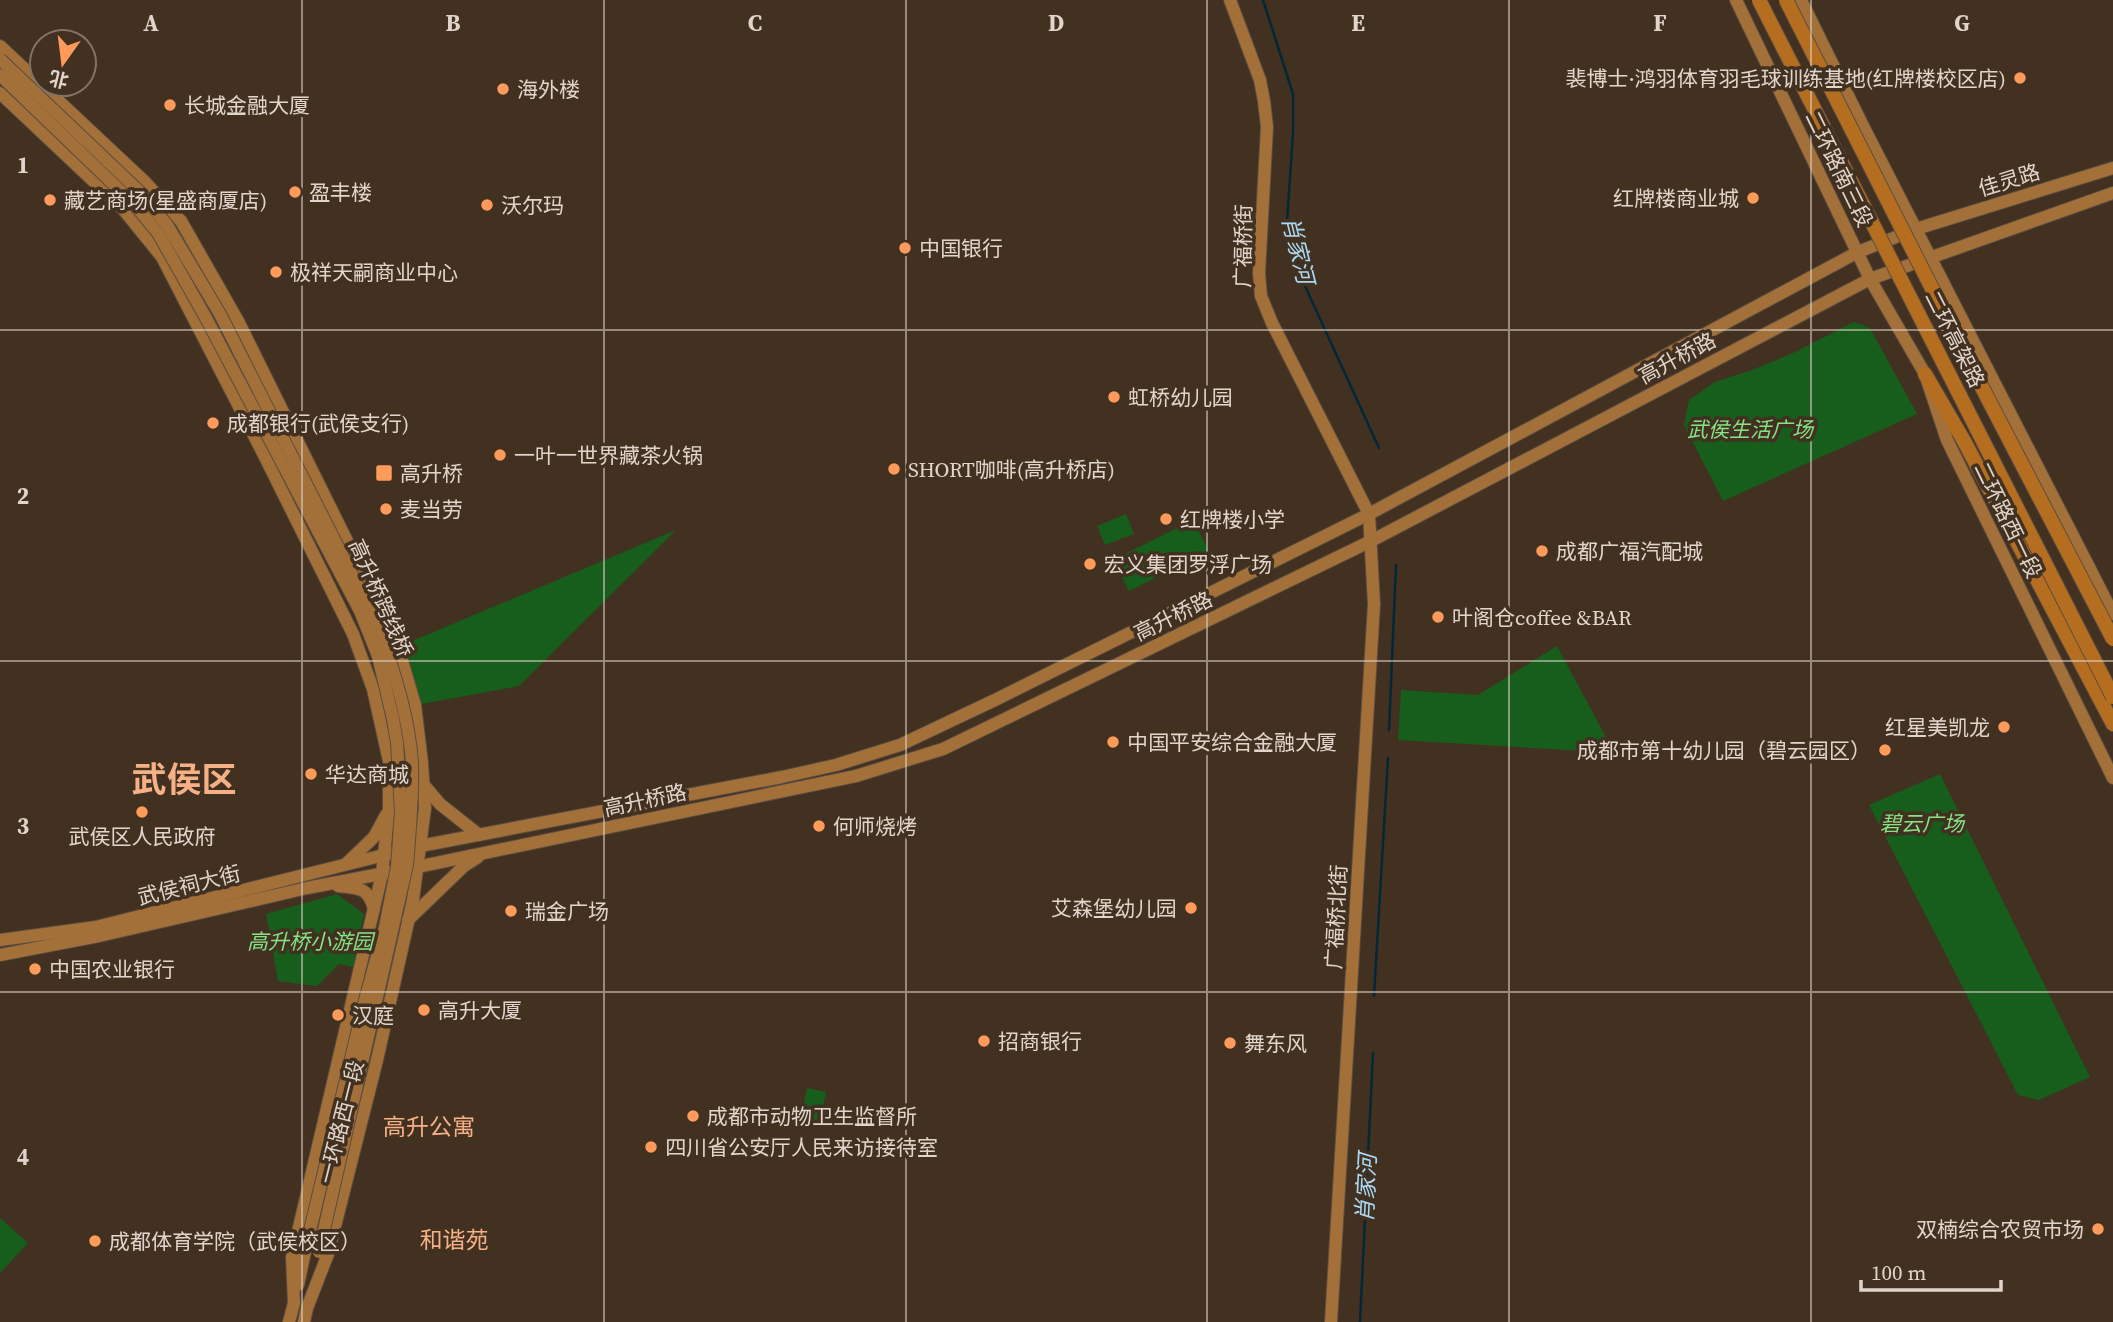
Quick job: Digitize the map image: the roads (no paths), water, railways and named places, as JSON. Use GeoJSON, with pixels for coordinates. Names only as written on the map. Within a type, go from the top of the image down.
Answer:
{"type":"FeatureCollection","features":[{"type":"Feature","properties":{"kind":"highway","name":"二环高架路"},"geometry":{"type":"LineString","coordinates":[[1759,0],[2113,697]]}},
{"type":"Feature","properties":{"kind":"highway","name":"二环高架路"},"geometry":{"type":"LineString","coordinates":[[1786,0],[2113,639]]}},
{"type":"Feature","properties":{"kind":"highway"},"geometry":{"type":"LineString","coordinates":[[1925,374],[1964,441],[2113,724]]}},
{"type":"Feature","properties":{"kind":"main road","name":"广福桥街"},"geometry":{"type":"LineString","coordinates":[[1230,0],[1260,80],[1267,127],[1259,273],[1261,296],[1272,323],[1369,514]]}},
{"type":"Feature","properties":{"kind":"main road","name":"二环路南三段"},"geometry":{"type":"LineString","coordinates":[[1736,0],[1870,279]]}},
{"type":"Feature","properties":{"kind":"main road","name":"二环路南三段"},"geometry":{"type":"LineString","coordinates":[[1801,0],[1931,257]]}},
{"type":"Feature","properties":{"kind":"main road","name":"一环路西一段"},"geometry":{"type":"LineString","coordinates":[[0,46],[145,182],[181,221],[238,321],[396,640],[415,705],[425,808],[408,921],[377,1060],[328,1254],[304,1322]]}},
{"type":"Feature","properties":{"kind":"main road","name":"高升桥跨线桥"},"geometry":{"type":"LineString","coordinates":[[0,59],[141,193],[167,225],[243,359],[376,622],[388,652],[405,719],[412,762],[412,811],[407,865],[313,1249]]}},
{"type":"Feature","properties":{"kind":"main road","name":"高升桥跨线桥"},"geometry":{"type":"LineString","coordinates":[[0,75],[134,204],[158,233],[360,611],[378,656],[393,719],[399,763],[401,811],[397,867],[385,928],[365,1000],[313,1249]]}},
{"type":"Feature","properties":{"kind":"main road","name":"一环路西一段"},"geometry":{"type":"LineString","coordinates":[[0,93],[123,209],[162,257],[353,634],[373,689],[389,761],[389,808],[382,874],[292,1257],[294,1303],[289,1322]]}},
{"type":"Feature","properties":{"kind":"main road","name":"佳灵路"},"geometry":{"type":"LineString","coordinates":[[1916,229],[2113,168]]}},
{"type":"Feature","properties":{"kind":"main road"},"geometry":{"type":"LineString","coordinates":[[2113,193],[1931,257],[2113,614]]}},
{"type":"Feature","properties":{"kind":"main road","name":"高升桥路"},"geometry":{"type":"LineString","coordinates":[[384,856],[420,846],[782,777],[836,765],[900,745],[1369,514],[1858,252],[1916,229]]}},
{"type":"Feature","properties":{"kind":"main road","name":"高升桥路"},"geometry":{"type":"LineString","coordinates":[[382,874],[856,776],[943,750],[1371,541],[1870,279],[1931,257]]}},
{"type":"Feature","properties":{"kind":"main road","name":"二环路西一段"},"geometry":{"type":"LineString","coordinates":[[1870,279],[1925,374],[1947,440],[2113,778]]}},
{"type":"Feature","properties":{"kind":"main road","name":"广福桥北街"},"geometry":{"type":"LineString","coordinates":[[1331,1322],[1374,604],[1369,514]]}},
{"type":"Feature","properties":{"kind":"main road"},"geometry":{"type":"LineString","coordinates":[[424,784],[440,804],[479,835]]}},
{"type":"Feature","properties":{"kind":"main road"},"geometry":{"type":"LineString","coordinates":[[345,864],[373,837],[389,808]]}},
{"type":"Feature","properties":{"kind":"main road"},"geometry":{"type":"LineString","coordinates":[[408,921],[464,866],[486,853]]}},
{"type":"Feature","properties":{"kind":"main road","name":"武侯祠大街"},"geometry":{"type":"LineString","coordinates":[[0,940],[96,927],[384,856]]}},
{"type":"Feature","properties":{"kind":"main road","name":"武侯祠大街"},"geometry":{"type":"LineString","coordinates":[[0,955],[382,874]]}},
{"type":"Feature","properties":{"kind":"main road"},"geometry":{"type":"LineString","coordinates":[[307,888],[354,887],[371,896],[374,911]]}},
{"type":"Feature","properties":{"kind":"main road"},"geometry":{"type":"LineString","coordinates":[[294,1303],[313,1249]]}},
{"type":"Feature","properties":{"kind":"main road"},"geometry":{"type":"LineString","coordinates":[[307,1308],[313,1249]]}},
{"type":"Feature","properties":{"kind":"waterway","name":"肖家河"},"geometry":{"type":"LineString","coordinates":[[1263,0],[1293,94],[1287,222],[1300,275],[1379,448]]}},
{"type":"Feature","properties":{"kind":"waterway","name":"肖家河"},"geometry":{"type":"LineString","coordinates":[[1389,730],[1396,565]]}},
{"type":"Feature","properties":{"kind":"waterway","name":"肖家河"},"geometry":{"type":"LineString","coordinates":[[1374,996],[1388,758]]}},
{"type":"Feature","properties":{"kind":"waterway","name":"肖家河"},"geometry":{"type":"LineString","coordinates":[[1360,1322],[1373,1053]]}},
{"type":"Feature","properties":{"kind":"place","name":"裴博士·鸿羽体育羽毛球训练基地(红牌楼校区店)"},"geometry":{"type":"Point","coordinates":[2020,78]}},
{"type":"Feature","properties":{"kind":"place","name":"海外楼"},"geometry":{"type":"Point","coordinates":[503,89]}},
{"type":"Feature","properties":{"kind":"place","name":"长城金融大厦"},"geometry":{"type":"Point","coordinates":[170,105]}},
{"type":"Feature","properties":{"kind":"place","name":"盈丰楼"},"geometry":{"type":"Point","coordinates":[295,192]}},
{"type":"Feature","properties":{"kind":"place","name":"红牌楼商业城"},"geometry":{"type":"Point","coordinates":[1753,198]}},
{"type":"Feature","properties":{"kind":"place","name":"藏艺商场(星盛商厦店)"},"geometry":{"type":"Point","coordinates":[50,200]}},
{"type":"Feature","properties":{"kind":"place","name":"沃尔玛"},"geometry":{"type":"Point","coordinates":[487,205]}},
{"type":"Feature","properties":{"kind":"place","name":"中国银行"},"geometry":{"type":"Point","coordinates":[905,248]}},
{"type":"Feature","properties":{"kind":"place","name":"极祥天嗣商业中心"},"geometry":{"type":"Point","coordinates":[276,272]}},
{"type":"Feature","properties":{"kind":"place","name":"虹桥幼儿园"},"geometry":{"type":"Point","coordinates":[1114,397]}},
{"type":"Feature","properties":{"kind":"place","name":"成都银行(武侯支行)"},"geometry":{"type":"Point","coordinates":[213,423]}},
{"type":"Feature","properties":{"kind":"place","name":"一叶一世界藏茶火锅"},"geometry":{"type":"Point","coordinates":[500,455]}},
{"type":"Feature","properties":{"kind":"place","name":"SHORT咖啡(高升桥店)"},"geometry":{"type":"Point","coordinates":[894,469]}},
{"type":"Feature","properties":{"kind":"place","name":"高升桥"},"geometry":{"type":"Point","coordinates":[384,473]}},
{"type":"Feature","properties":{"kind":"place","name":"麦当劳"},"geometry":{"type":"Point","coordinates":[386,509]}},
{"type":"Feature","properties":{"kind":"place","name":"红牌楼小学"},"geometry":{"type":"Point","coordinates":[1166,519]}},
{"type":"Feature","properties":{"kind":"place","name":"成都广福汽配城"},"geometry":{"type":"Point","coordinates":[1542,551]}},
{"type":"Feature","properties":{"kind":"place","name":"宏义集团罗浮广场"},"geometry":{"type":"Point","coordinates":[1090,564]}},
{"type":"Feature","properties":{"kind":"place","name":"叶阁仓coffee &BAR"},"geometry":{"type":"Point","coordinates":[1438,617]}},
{"type":"Feature","properties":{"kind":"place","name":"红星美凯龙"},"geometry":{"type":"Point","coordinates":[2004,727]}},
{"type":"Feature","properties":{"kind":"place","name":"中国平安综合金融大厦"},"geometry":{"type":"Point","coordinates":[1113,742]}},
{"type":"Feature","properties":{"kind":"place","name":"成都市第十幼儿园（碧云园区）"},"geometry":{"type":"Point","coordinates":[1885,750]}},
{"type":"Feature","properties":{"kind":"place","name":"华达商城"},"geometry":{"type":"Point","coordinates":[311,774]}},
{"type":"Feature","properties":{"kind":"place","name":"武侯区人民政府"},"geometry":{"type":"Point","coordinates":[142,812]}},
{"type":"Feature","properties":{"kind":"place","name":"何师烧烤"},"geometry":{"type":"Point","coordinates":[819,826]}},
{"type":"Feature","properties":{"kind":"place","name":"艾森堡幼儿园"},"geometry":{"type":"Point","coordinates":[1191,908]}},
{"type":"Feature","properties":{"kind":"place","name":"瑞金广场"},"geometry":{"type":"Point","coordinates":[511,911]}},
{"type":"Feature","properties":{"kind":"place","name":"中国农业银行"},"geometry":{"type":"Point","coordinates":[35,969]}},
{"type":"Feature","properties":{"kind":"place","name":"高升大厦"},"geometry":{"type":"Point","coordinates":[424,1010]}},
{"type":"Feature","properties":{"kind":"place","name":"汉庭"},"geometry":{"type":"Point","coordinates":[338,1015]}},
{"type":"Feature","properties":{"kind":"place","name":"招商银行"},"geometry":{"type":"Point","coordinates":[984,1041]}},
{"type":"Feature","properties":{"kind":"place","name":"舞东风"},"geometry":{"type":"Point","coordinates":[1230,1043]}},
{"type":"Feature","properties":{"kind":"place","name":"成都市动物卫生监督所"},"geometry":{"type":"Point","coordinates":[693,1116]}},
{"type":"Feature","properties":{"kind":"place","name":"四川省公安厅人民来访接待室"},"geometry":{"type":"Point","coordinates":[651,1147]}},
{"type":"Feature","properties":{"kind":"place","name":"双楠综合农贸市场"},"geometry":{"type":"Point","coordinates":[2098,1229]}},
{"type":"Feature","properties":{"kind":"place","name":"成都体育学院（武侯校区）"},"geometry":{"type":"Point","coordinates":[95,1241]}},
{"type":"Feature","properties":{"kind":"district","name":"武侯区"},"geometry":{"type":"Point","coordinates":[184,780]}},
{"type":"Feature","properties":{"kind":"district","name":"高升公寓"},"geometry":{"type":"Point","coordinates":[429,1127]}},
{"type":"Feature","properties":{"kind":"district","name":"和谐苑"},"geometry":{"type":"Point","coordinates":[454,1240]}},
{"type":"Feature","properties":{"kind":"park label","name":"武侯生活广场"},"geometry":{"type":"Point","coordinates":[1750,429]}},
{"type":"Feature","properties":{"kind":"park label","name":"碧云广场"},"geometry":{"type":"Point","coordinates":[1922,823]}},
{"type":"Feature","properties":{"kind":"park label","name":"高升桥小游园"},"geometry":{"type":"Point","coordinates":[310,941]}}]}
